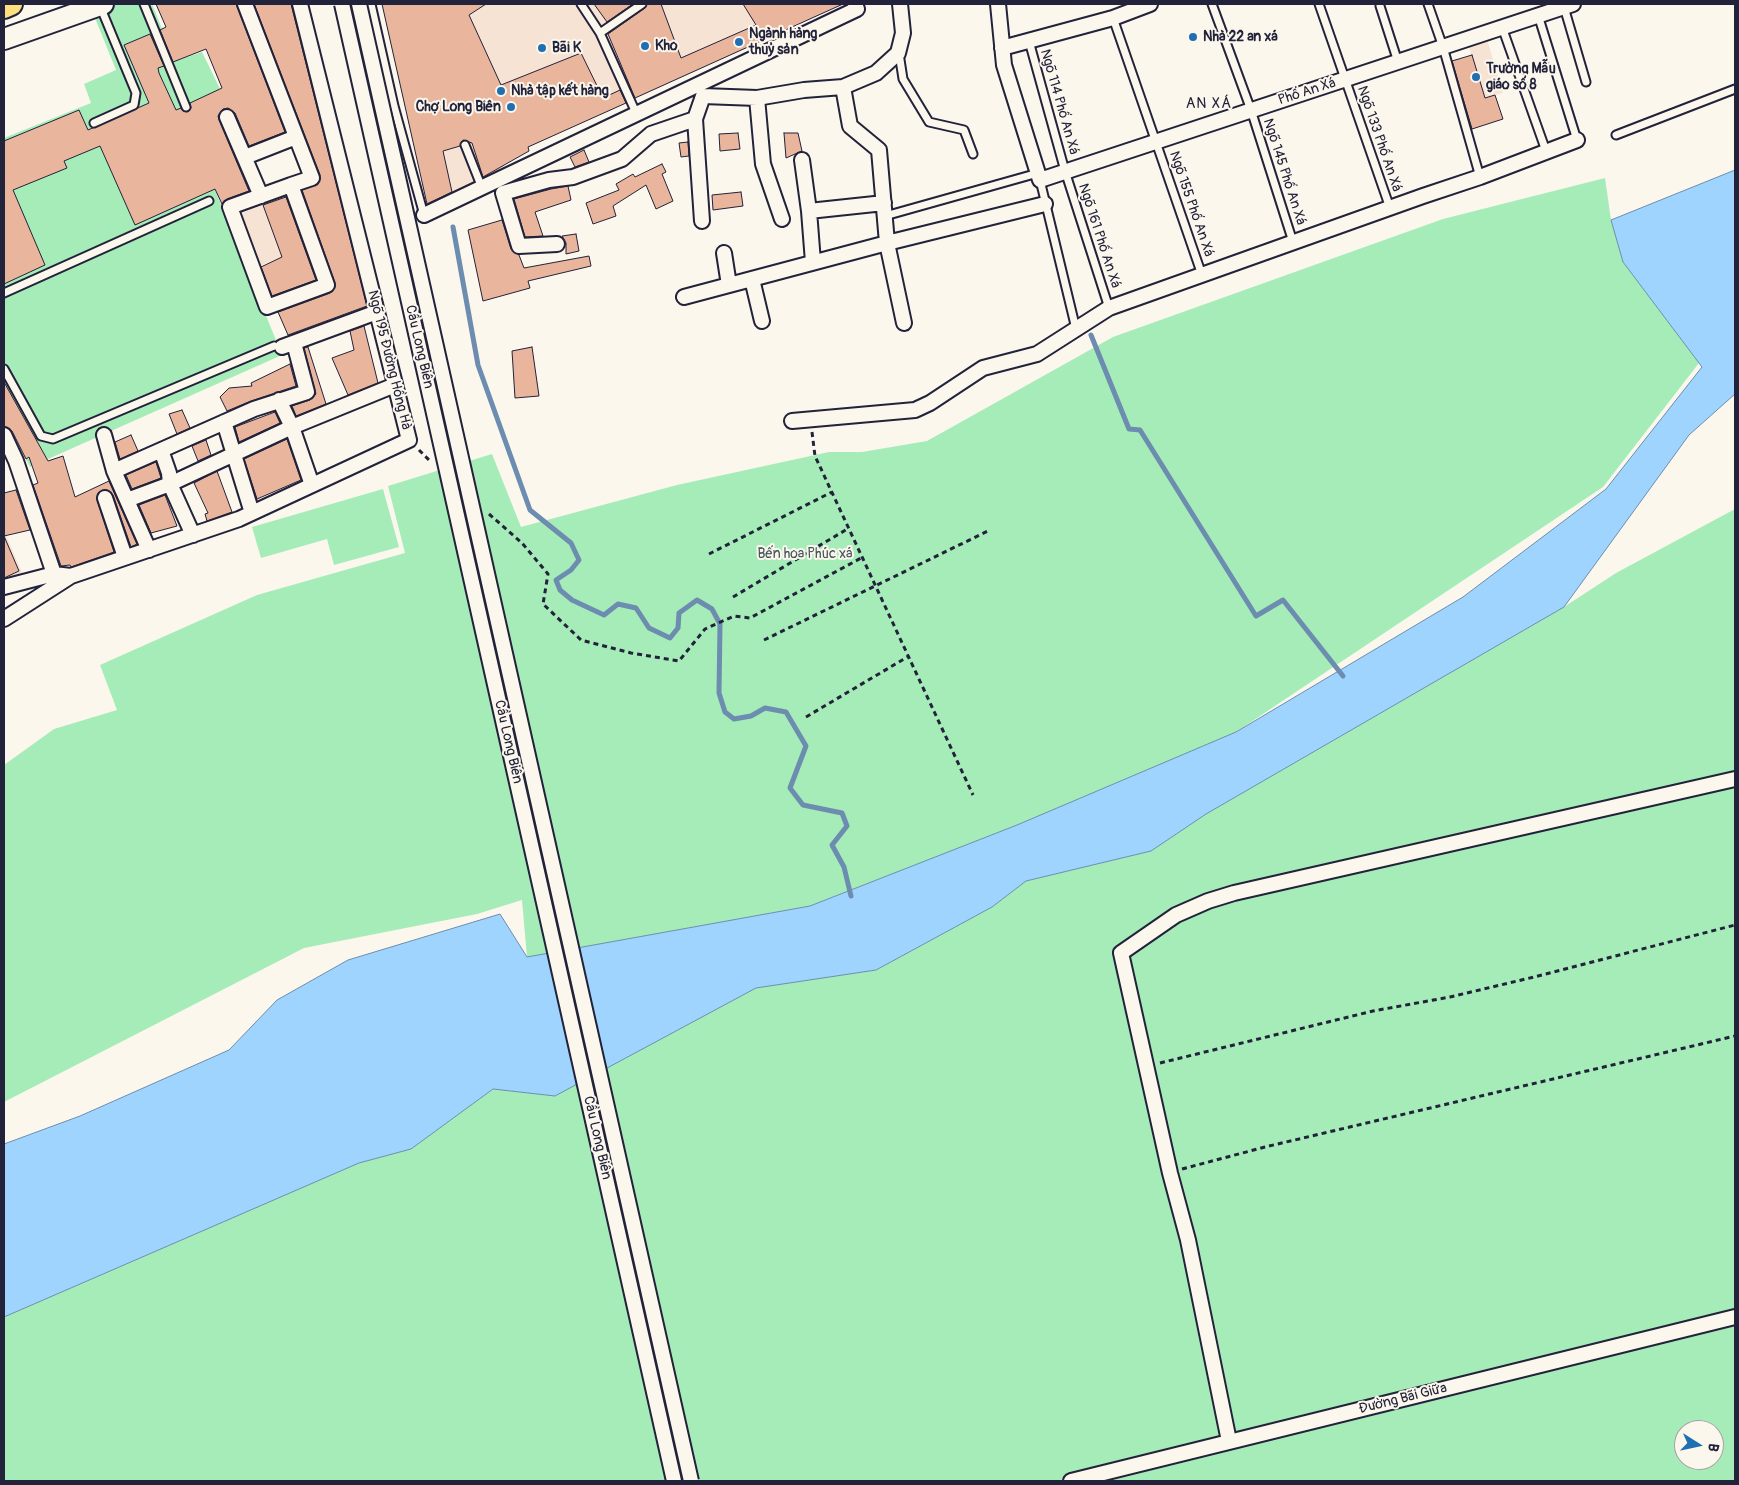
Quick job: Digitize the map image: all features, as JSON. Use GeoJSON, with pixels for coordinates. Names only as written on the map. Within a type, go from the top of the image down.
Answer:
{"type":"FeatureCollection","features":[{"type":"Feature","properties":{"kind":"main road"},"geometry":{"type":"LineString","coordinates":[[4,7],[11,4]]}},
{"type":"Feature","properties":{"kind":"street"},"geometry":{"type":"LineString","coordinates":[[4,39],[101,4]]}},
{"type":"Feature","properties":{"kind":"street"},"geometry":{"type":"LineString","coordinates":[[245,4],[312,178],[291,185],[230,207],[267,307],[327,285],[291,185]]}},
{"type":"Feature","properties":{"kind":"street","name":"Ngõ 195 Đường Hồng Hà"},"geometry":{"type":"LineString","coordinates":[[4,587],[54,574],[71,576],[125,556],[193,535],[252,513],[409,440],[300,4]]}},
{"type":"Feature","properties":{"kind":"street","name":"Cầu Long Biên"},"geometry":{"type":"LineString","coordinates":[[342,4],[674,1481]]}},
{"type":"Feature","properties":{"kind":"street","name":"Cầu Long Biên"},"geometry":{"type":"LineString","coordinates":[[359,4],[691,1481]]}},
{"type":"Feature","properties":{"kind":"street"},"geometry":{"type":"LineString","coordinates":[[424,215],[857,9],[855,4]]}},
{"type":"Feature","properties":{"kind":"street"},"geometry":{"type":"LineString","coordinates":[[702,221],[695,119],[703,96],[757,98],[804,90],[843,88],[876,73],[898,53],[903,32],[900,4]]}},
{"type":"Feature","properties":{"kind":"street"},"geometry":{"type":"LineString","coordinates":[[998,4],[1004,66],[1039,177]]}},
{"type":"Feature","properties":{"kind":"street"},"geometry":{"type":"LineString","coordinates":[[1002,48],[1114,18],[1150,4]]}},
{"type":"Feature","properties":{"kind":"street","name":"Phố An Xá"},"geometry":{"type":"LineString","coordinates":[[1039,177],[1065,171],[1398,62],[1502,27],[1542,10],[1569,5]]}},
{"type":"Feature","properties":{"kind":"street"},"geometry":{"type":"LineString","coordinates":[[843,88],[850,126],[879,150],[887,242],[904,323]]}},
{"type":"Feature","properties":{"kind":"street"},"geometry":{"type":"LineString","coordinates":[[757,98],[763,164],[782,219]]}},
{"type":"Feature","properties":{"kind":"street"},"geometry":{"type":"LineString","coordinates":[[227,117],[262,196]]}},
{"type":"Feature","properties":{"kind":"street"},"geometry":{"type":"LineString","coordinates":[[557,244],[519,246],[503,193],[549,180],[573,177],[622,159],[651,134],[695,119]]}},
{"type":"Feature","properties":{"kind":"street"},"geometry":{"type":"LineString","coordinates":[[245,157],[296,137]]}},
{"type":"Feature","properties":{"kind":"street"},"geometry":{"type":"LineString","coordinates":[[792,421],[915,410],[930,403],[983,368],[1037,354],[1109,308],[1480,177],[1577,140]]}},
{"type":"Feature","properties":{"kind":"street"},"geometry":{"type":"LineString","coordinates":[[802,160],[810,211],[813,262]]}},
{"type":"Feature","properties":{"kind":"street"},"geometry":{"type":"LineString","coordinates":[[684,297],[887,242],[1045,204]]}},
{"type":"Feature","properties":{"kind":"street"},"geometry":{"type":"LineString","coordinates":[[810,211],[884,210]]}},
{"type":"Feature","properties":{"kind":"street"},"geometry":{"type":"LineString","coordinates":[[724,253],[729,285]]}},
{"type":"Feature","properties":{"kind":"street"},"geometry":{"type":"LineString","coordinates":[[752,279],[762,321]]}},
{"type":"Feature","properties":{"kind":"street"},"geometry":{"type":"LineString","coordinates":[[114,471],[224,422],[279,400],[307,392],[283,346],[377,312]]}},
{"type":"Feature","properties":{"kind":"street"},"geometry":{"type":"LineString","coordinates":[[127,500],[170,484],[292,427],[395,385]]}},
{"type":"Feature","properties":{"kind":"street"},"geometry":{"type":"LineString","coordinates":[[279,400],[292,427],[312,485]]}},
{"type":"Feature","properties":{"kind":"street"},"geometry":{"type":"LineString","coordinates":[[224,422],[252,513]]}},
{"type":"Feature","properties":{"kind":"street"},"geometry":{"type":"LineString","coordinates":[[4,435],[16,461],[54,574]]}},
{"type":"Feature","properties":{"kind":"street"},"geometry":{"type":"LineString","coordinates":[[104,435],[114,471],[149,550]]}},
{"type":"Feature","properties":{"kind":"street"},"geometry":{"type":"LineString","coordinates":[[160,450],[169,473],[170,484],[193,535]]}},
{"type":"Feature","properties":{"kind":"street"},"geometry":{"type":"LineString","coordinates":[[105,498],[125,556]]}},
{"type":"Feature","properties":{"kind":"street"},"geometry":{"type":"LineString","coordinates":[[4,619],[71,576]]}},
{"type":"Feature","properties":{"kind":"street"},"geometry":{"type":"LineString","coordinates":[[1229,1441],[1188,1240],[1170,1173],[1148,1066],[1137,1030],[1121,953],[1176,915],[1208,901],[1276,883],[1735,779]]}},
{"type":"Feature","properties":{"kind":"street","name":"Đường Bãi Giữa"},"geometry":{"type":"LineString","coordinates":[[1071,1481],[1229,1441],[1296,1427],[1735,1317]]}},
{"type":"Feature","properties":{"kind":"lane"},"geometry":{"type":"LineString","coordinates":[[94,123],[134,105],[136,93],[101,4]]}},
{"type":"Feature","properties":{"kind":"lane"},"geometry":{"type":"LineString","coordinates":[[144,4],[186,107]]}},
{"type":"Feature","properties":{"kind":"lane"},"geometry":{"type":"LineString","coordinates":[[371,4],[394,106],[424,215]]}},
{"type":"Feature","properties":{"kind":"lane"},"geometry":{"type":"LineString","coordinates":[[581,4],[600,33],[637,115]]}},
{"type":"Feature","properties":{"kind":"lane"},"geometry":{"type":"LineString","coordinates":[[600,33],[642,4]]}},
{"type":"Feature","properties":{"kind":"lane","name":"Ngõ 145 Phố An Xá"},"geometry":{"type":"LineString","coordinates":[[1212,4],[1250,110],[1293,242]]}},
{"type":"Feature","properties":{"kind":"lane","name":"Ngõ 133 Phố An Xá"},"geometry":{"type":"LineString","coordinates":[[1319,4],[1390,208]]}},
{"type":"Feature","properties":{"kind":"lane"},"geometry":{"type":"LineString","coordinates":[[1428,4],[1443,47],[1480,177]]}},
{"type":"Feature","properties":{"kind":"lane"},"geometry":{"type":"LineString","coordinates":[[1569,5],[1586,82]]}},
{"type":"Feature","properties":{"kind":"lane"},"geometry":{"type":"LineString","coordinates":[[1380,6],[1398,62]]}},
{"type":"Feature","properties":{"kind":"lane"},"geometry":{"type":"LineString","coordinates":[[1542,10],[1577,140]]}},
{"type":"Feature","properties":{"kind":"lane","name":"Ngõ 155 Phố An Xá"},"geometry":{"type":"LineString","coordinates":[[1114,18],[1202,275]]}},
{"type":"Feature","properties":{"kind":"lane"},"geometry":{"type":"LineString","coordinates":[[1502,27],[1546,151]]}},
{"type":"Feature","properties":{"kind":"lane","name":"Ngõ 114 Phố An Xá"},"geometry":{"type":"LineString","coordinates":[[1028,40],[1065,171]]}},
{"type":"Feature","properties":{"kind":"lane"},"geometry":{"type":"LineString","coordinates":[[898,53],[903,80],[929,122],[964,130],[973,154]]}},
{"type":"Feature","properties":{"kind":"lane"},"geometry":{"type":"LineString","coordinates":[[1616,135],[1735,89]]}},
{"type":"Feature","properties":{"kind":"lane"},"geometry":{"type":"LineString","coordinates":[[465,145],[482,188]]}},
{"type":"Feature","properties":{"kind":"lane","name":"Ngõ 161 Phố An Xá"},"geometry":{"type":"LineString","coordinates":[[1065,171],[1109,308]]}},
{"type":"Feature","properties":{"kind":"lane"},"geometry":{"type":"LineString","coordinates":[[884,210],[1039,177],[1076,329]]}},
{"type":"Feature","properties":{"kind":"lane"},"geometry":{"type":"LineString","coordinates":[[4,293],[209,202]]}},
{"type":"Feature","properties":{"kind":"lane"},"geometry":{"type":"LineString","coordinates":[[4,368],[41,436],[53,439],[283,346]]}},
{"type":"Feature","properties":{"kind":"path"},"geometry":{"type":"LineString","coordinates":[[810,419],[815,456],[973,795]]}},
{"type":"Feature","properties":{"kind":"path"},"geometry":{"type":"LineString","coordinates":[[409,440],[430,462]]}},
{"type":"Feature","properties":{"kind":"path"},"geometry":{"type":"LineString","coordinates":[[709,554],[832,492]]}},
{"type":"Feature","properties":{"kind":"path"},"geometry":{"type":"LineString","coordinates":[[484,509],[522,542],[548,574],[543,604],[581,640],[631,653],[679,661],[709,628],[734,616],[750,618],[863,557]]}},
{"type":"Feature","properties":{"kind":"path"},"geometry":{"type":"LineString","coordinates":[[732,597],[849,528]]}},
{"type":"Feature","properties":{"kind":"path"},"geometry":{"type":"LineString","coordinates":[[764,640],[990,530]]}},
{"type":"Feature","properties":{"kind":"path"},"geometry":{"type":"LineString","coordinates":[[806,717],[909,656]]}},
{"type":"Feature","properties":{"kind":"path"},"geometry":{"type":"LineString","coordinates":[[1148,1066],[1372,1011],[1534,977],[1735,925]]}},
{"type":"Feature","properties":{"kind":"path"},"geometry":{"type":"LineString","coordinates":[[1170,1173],[1264,1147],[1735,1036]]}},
{"type":"Feature","properties":{"kind":"shaded area","name":"Chợ Long Biên"},"geometry":{"type":"Polygon","coordinates":[[[382,4],[835,5],[832,9],[529,147],[529,151],[504,165],[505,168],[428,208],[382,4]]]}},
{"type":"Feature","properties":{"kind":"shaded area","name":"Trường Mẫu giáo số 8"},"geometry":{"type":"Polygon","coordinates":[[[1486,36],[1503,93],[1495,95],[1503,119],[1470,130],[1450,61],[1471,55],[1468,42],[1486,36]]]}},
{"type":"Feature","properties":{"kind":"shaded area"},"geometry":{"type":"Polygon","coordinates":[[[288,189],[310,247],[256,267],[234,210],[288,189]]]}},
{"type":"Feature","properties":{"kind":"shaded area"},"geometry":{"type":"Polygon","coordinates":[[[4,530],[23,575],[4,581],[4,530]]]}},
{"type":"Feature","properties":{"kind":"green space"},"geometry":{"type":"Polygon","coordinates":[[[118,4],[152,4],[175,61],[202,52],[224,97],[261,98],[190,128],[282,355],[30,467],[4,419],[4,138],[91,103],[84,84],[116,70],[93,13],[118,4]]]}},
{"type":"Feature","properties":{"kind":"green space","name":"Bến hoa Phúc xá"},"geometry":{"type":"Polygon","coordinates":[[[1605,178],[1611,220],[1623,262],[1699,363],[1603,487],[1236,732],[1017,825],[810,906],[527,957],[522,900],[477,914],[304,948],[4,1102],[4,765],[54,729],[117,710],[100,665],[257,595],[405,553],[388,486],[492,454],[521,527],[677,485],[829,452],[862,452],[927,441],[1113,337],[1443,219],[1605,178]]]}},
{"type":"Feature","properties":{"kind":"green space"},"geometry":{"type":"Polygon","coordinates":[[[383,489],[399,547],[334,565],[327,539],[261,558],[252,527],[383,489]]]}},
{"type":"Feature","properties":{"kind":"green space"},"geometry":{"type":"Polygon","coordinates":[[[1735,509],[1735,1481],[4,1481],[4,1317],[359,1163],[411,1149],[493,1089],[555,1096],[756,988],[876,970],[992,907],[1026,881],[1151,851],[1206,814],[1564,607],[1616,573],[1735,509]]]}},
{"type":"Feature","properties":{"kind":"water"},"geometry":{"type":"Polygon","coordinates":[[[1735,170],[1735,394],[1689,435],[1564,607],[1206,814],[1151,851],[1026,881],[992,907],[876,970],[756,988],[555,1096],[493,1089],[411,1149],[359,1163],[4,1317],[4,1144],[80,1116],[229,1050],[277,1000],[348,960],[500,914],[527,957],[810,906],[1017,825],[1236,732],[1463,597],[1606,489],[1702,367],[1623,262],[1611,220],[1735,170]]]}},
{"type":"Feature","properties":{"kind":"building"},"geometry":{"type":"Polygon","coordinates":[[[156,4],[236,4],[285,132],[249,146],[235,113],[228,108],[223,109],[218,116],[219,120],[249,191],[227,199],[222,204],[215,189],[135,225],[100,146],[64,161],[67,168],[13,190],[45,265],[4,284],[4,141],[79,110],[88,130],[149,103],[124,45],[150,34],[164,66],[158,68],[159,73],[176,110],[181,108],[183,111],[188,112],[191,108],[190,103],[222,88],[206,49],[173,62],[160,30],[166,27],[156,4]]]}},
{"type":"Feature","properties":{"kind":"building"},"geometry":{"type":"Polygon","coordinates":[[[254,4],[291,4],[367,306],[288,335],[278,312],[330,293],[335,287],[335,283],[302,190],[318,184],[320,175],[254,4]]]}},
{"type":"Feature","properties":{"kind":"building","name":"Nhà tập kết hàng"},"geometry":{"type":"Polygon","coordinates":[[[382,4],[486,4],[469,15],[501,85],[581,53],[603,98],[620,90],[626,103],[528,147],[529,151],[483,177],[472,143],[463,140],[460,146],[443,151],[452,192],[427,204],[382,4]]]}},
{"type":"Feature","properties":{"kind":"building"},"geometry":{"type":"Polygon","coordinates":[[[594,4],[633,4],[607,22],[594,4]]]}},
{"type":"Feature","properties":{"kind":"building"},"geometry":{"type":"Polygon","coordinates":[[[647,4],[661,4],[681,58],[756,25],[743,4],[843,4],[635,98],[608,34],[645,8],[647,4]]]}},
{"type":"Feature","properties":{"kind":"building"},"geometry":{"type":"Polygon","coordinates":[[[1472,55],[1485,98],[1495,95],[1503,119],[1472,129],[1452,61],[1472,55]]]}},
{"type":"Feature","properties":{"kind":"building"},"geometry":{"type":"Polygon","coordinates":[[[738,133],[740,149],[720,151],[719,134],[738,133]]]}},
{"type":"Feature","properties":{"kind":"building"},"geometry":{"type":"Polygon","coordinates":[[[784,133],[798,133],[802,151],[786,158],[784,133]]]}},
{"type":"Feature","properties":{"kind":"building"},"geometry":{"type":"Polygon","coordinates":[[[688,142],[689,156],[681,157],[679,143],[688,142]]]}},
{"type":"Feature","properties":{"kind":"building"},"geometry":{"type":"Polygon","coordinates":[[[584,150],[589,162],[575,167],[570,157],[584,150]]]}},
{"type":"Feature","properties":{"kind":"building"},"geometry":{"type":"Polygon","coordinates":[[[662,164],[666,172],[662,174],[673,201],[656,209],[646,185],[613,206],[616,216],[593,224],[586,203],[619,190],[616,184],[633,174],[635,177],[662,164]]]}},
{"type":"Feature","properties":{"kind":"building"},"geometry":{"type":"Polygon","coordinates":[[[568,186],[571,200],[535,212],[543,236],[525,237],[514,199],[568,186]]]}},
{"type":"Feature","properties":{"kind":"building"},"geometry":{"type":"Polygon","coordinates":[[[741,192],[743,206],[713,210],[712,195],[741,192]]]}},
{"type":"Feature","properties":{"kind":"building"},"geometry":{"type":"Polygon","coordinates":[[[286,197],[316,280],[272,296],[261,267],[282,257],[263,205],[286,197]]]}},
{"type":"Feature","properties":{"kind":"building"},"geometry":{"type":"Polygon","coordinates":[[[502,220],[511,249],[519,255],[524,268],[589,256],[591,266],[528,281],[530,288],[483,301],[468,230],[502,220]]]}},
{"type":"Feature","properties":{"kind":"building"},"geometry":{"type":"Polygon","coordinates":[[[576,234],[579,251],[566,254],[566,243],[562,236],[576,234]]]}},
{"type":"Feature","properties":{"kind":"building"},"geometry":{"type":"Polygon","coordinates":[[[364,326],[378,383],[348,395],[332,358],[354,350],[350,331],[364,326]]]}},
{"type":"Feature","properties":{"kind":"building"},"geometry":{"type":"Polygon","coordinates":[[[308,347],[326,404],[296,416],[292,406],[310,400],[316,394],[304,348],[308,347]]]}},
{"type":"Feature","properties":{"kind":"building"},"geometry":{"type":"Polygon","coordinates":[[[532,347],[539,396],[515,398],[512,351],[532,347]]]}},
{"type":"Feature","properties":{"kind":"building"},"geometry":{"type":"Polygon","coordinates":[[[290,364],[296,386],[227,411],[220,397],[229,388],[252,386],[251,383],[290,364]]]}},
{"type":"Feature","properties":{"kind":"building"},"geometry":{"type":"Polygon","coordinates":[[[4,382],[48,461],[63,456],[75,497],[109,481],[137,544],[131,547],[113,495],[107,490],[103,490],[98,493],[97,500],[114,552],[71,567],[70,565],[61,566],[33,485],[38,483],[29,457],[26,459],[12,431],[4,426],[4,382]]]}},
{"type":"Feature","properties":{"kind":"building"},"geometry":{"type":"Polygon","coordinates":[[[182,410],[190,428],[177,434],[169,414],[182,410]]]}},
{"type":"Feature","properties":{"kind":"building"},"geometry":{"type":"Polygon","coordinates":[[[275,412],[280,423],[239,442],[235,427],[275,412]]]}},
{"type":"Feature","properties":{"kind":"building"},"geometry":{"type":"Polygon","coordinates":[[[131,435],[138,451],[120,459],[115,442],[131,435]]]}},
{"type":"Feature","properties":{"kind":"building"},"geometry":{"type":"Polygon","coordinates":[[[287,439],[301,480],[257,499],[244,459],[287,439]]]}},
{"type":"Feature","properties":{"kind":"building"},"geometry":{"type":"Polygon","coordinates":[[[206,440],[211,455],[198,461],[192,446],[206,440]]]}},
{"type":"Feature","properties":{"kind":"building"},"geometry":{"type":"Polygon","coordinates":[[[156,462],[161,478],[132,489],[126,475],[156,462]]]}},
{"type":"Feature","properties":{"kind":"building"},"geometry":{"type":"Polygon","coordinates":[[[217,471],[232,512],[207,521],[205,514],[208,513],[194,483],[217,471]]]}},
{"type":"Feature","properties":{"kind":"building"},"geometry":{"type":"Polygon","coordinates":[[[16,490],[30,530],[4,536],[4,493],[16,490]]]}},
{"type":"Feature","properties":{"kind":"building"},"geometry":{"type":"Polygon","coordinates":[[[165,495],[177,526],[151,533],[139,505],[165,495]]]}},
{"type":"Feature","properties":{"kind":"building"},"geometry":{"type":"Polygon","coordinates":[[[4,536],[19,571],[4,578],[4,536]]]}},
{"type":"Feature","properties":{"kind":"waterway"},"geometry":{"type":"LineString","coordinates":[[453,227],[478,365],[530,510],[571,543],[579,560],[571,570],[556,580],[560,590],[572,600],[604,615],[618,604],[636,608],[649,628],[670,638],[678,628],[679,613],[697,600],[712,609],[720,624],[719,693],[725,712],[734,719],[751,716],[765,708],[786,712],[806,746],[790,788],[803,805],[842,813],[847,826],[832,845],[844,867],[851,896]]}},
{"type":"Feature","properties":{"kind":"waterway"},"geometry":{"type":"LineString","coordinates":[[1091,335],[1129,429],[1140,430],[1256,616],[1283,600],[1343,676]]}},
{"type":"Feature","properties":{"kind":"railway"},"geometry":{"type":"LineString","coordinates":[[351,4],[682,1481]]}},
{"type":"Feature","properties":{"kind":"place","name":"Nhà 22 an xá"},"geometry":{"type":"Point","coordinates":[1193,37]}},
{"type":"Feature","properties":{"kind":"place","name":"Ngành hàng thuỷ sản"},"geometry":{"type":"Point","coordinates":[739,42]}},
{"type":"Feature","properties":{"kind":"place","name":"Kho"},"geometry":{"type":"Point","coordinates":[645,46]}},
{"type":"Feature","properties":{"kind":"place","name":"Bãi K"},"geometry":{"type":"Point","coordinates":[542,48]}},
{"type":"Feature","properties":{"kind":"place","name":"Trường Mẫu giáo số 8"},"geometry":{"type":"Point","coordinates":[1476,77]}},
{"type":"Feature","properties":{"kind":"place","name":"Nhà tập kết hàng"},"geometry":{"type":"Point","coordinates":[501,91]}},
{"type":"Feature","properties":{"kind":"place","name":"Chợ Long Biên"},"geometry":{"type":"Point","coordinates":[511,107]}},
{"type":"Feature","properties":{"kind":"district","name":"AN XÁ"},"geometry":{"type":"Point","coordinates":[1209,104]}}]}
